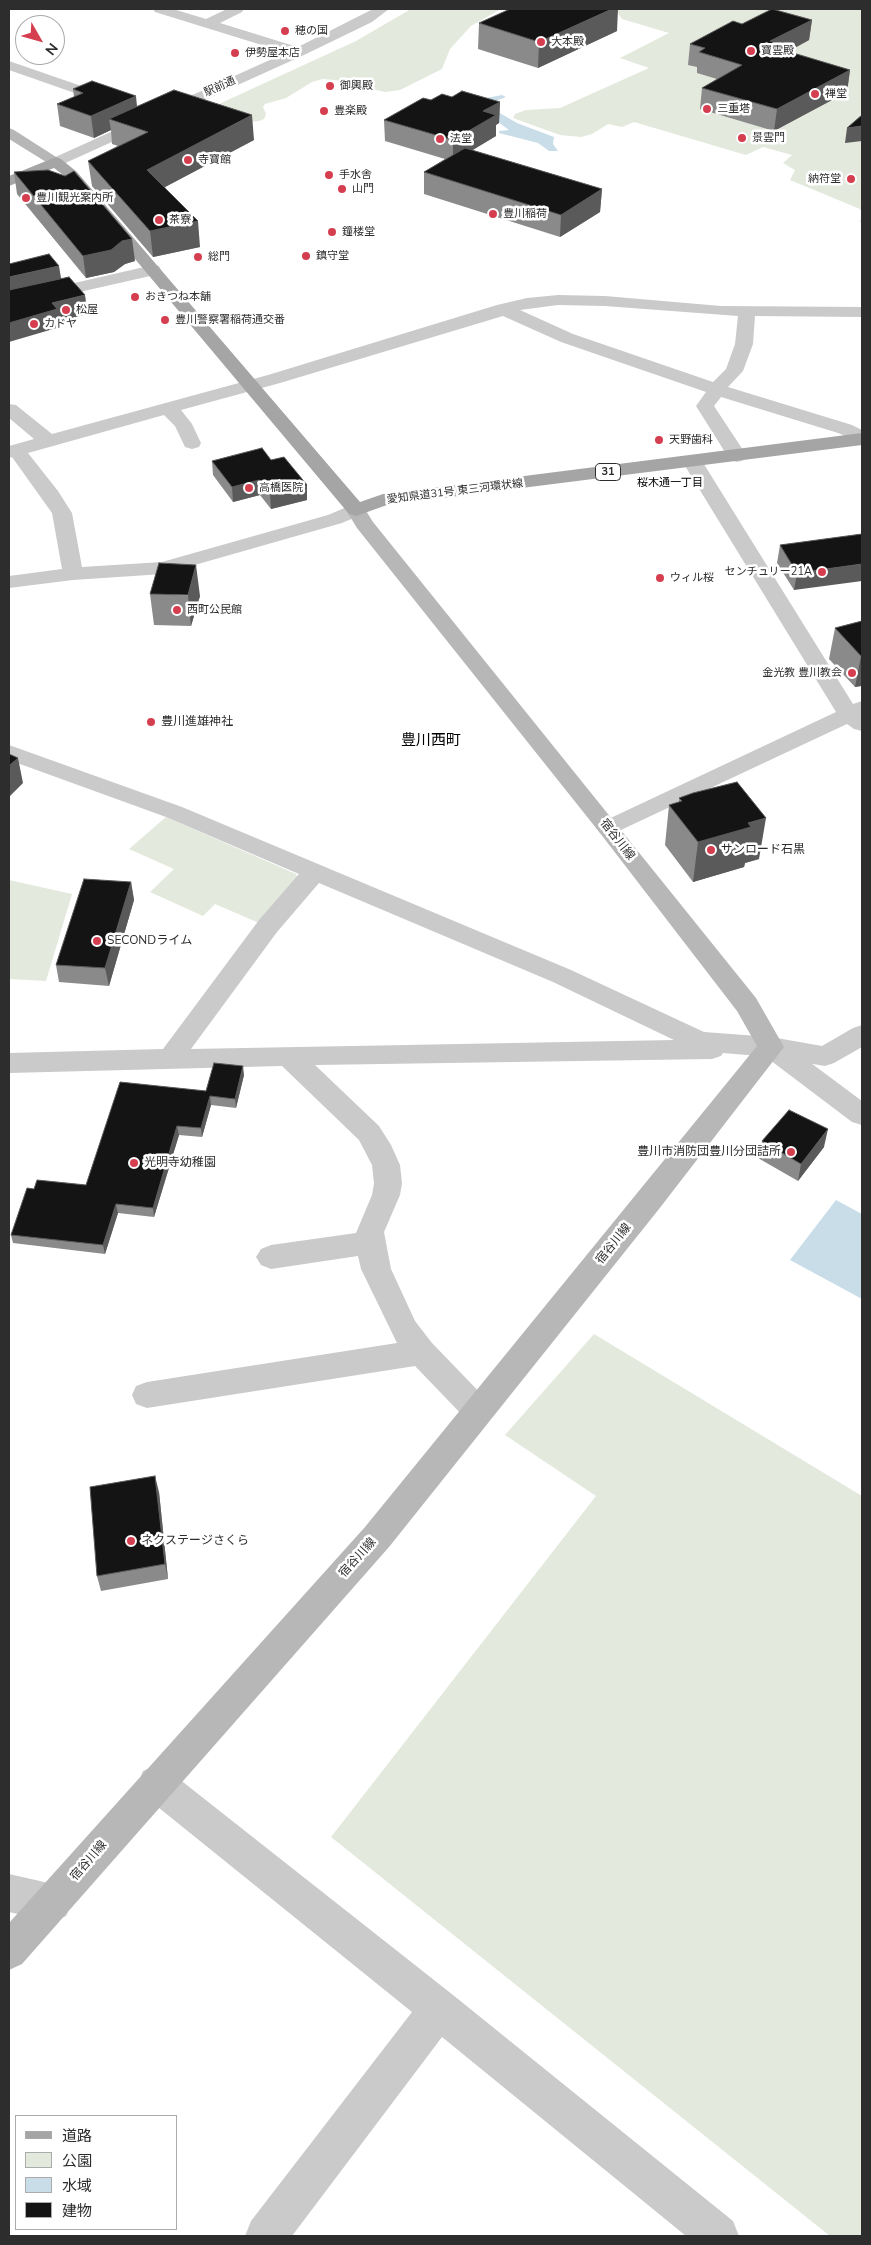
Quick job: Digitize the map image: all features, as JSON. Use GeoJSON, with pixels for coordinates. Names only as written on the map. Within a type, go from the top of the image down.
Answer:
{"type":"FeatureCollection","features":[{"type":"Feature","properties":{"kind":"main road"},"geometry":{"type":"LineString","coordinates":[[9,133],[56,162],[72,175],[356,510]]}},
{"type":"Feature","properties":{"kind":"main road"},"geometry":{"type":"LineString","coordinates":[[9,181],[56,162]]}},
{"type":"Feature","properties":{"kind":"main road","name":"愛知県道31号 東三河環状線"},"geometry":{"type":"LineString","coordinates":[[356,510],[383,500],[737,456],[862,438]]}},
{"type":"Feature","properties":{"kind":"main road","name":"宿谷川線"},"geometry":{"type":"LineString","coordinates":[[9,1951],[377,1537],[650,1201],[771,1047],[747,1005],[371,532],[356,510]]}},
{"type":"Feature","properties":{"kind":"street"},"geometry":{"type":"LineString","coordinates":[[160,9],[300,52]]}},
{"type":"Feature","properties":{"kind":"street"},"geometry":{"type":"LineString","coordinates":[[207,24],[236,9]]}},
{"type":"Feature","properties":{"kind":"street","name":"駅前通"},"geometry":{"type":"LineString","coordinates":[[56,162],[300,52],[382,9]]}},
{"type":"Feature","properties":{"kind":"street"},"geometry":{"type":"LineString","coordinates":[[9,65],[156,117]]}},
{"type":"Feature","properties":{"kind":"street"},"geometry":{"type":"LineString","coordinates":[[9,303],[153,270]]}},
{"type":"Feature","properties":{"kind":"street"},"geometry":{"type":"LineString","coordinates":[[73,574],[62,513],[51,495],[12,451],[250,384],[274,379],[527,303],[558,300],[605,301],[721,311],[862,312]]}},
{"type":"Feature","properties":{"kind":"street"},"geometry":{"type":"LineString","coordinates":[[503,309],[567,338],[717,390],[845,429],[862,438]]}},
{"type":"Feature","properties":{"kind":"street"},"geometry":{"type":"LineString","coordinates":[[737,456],[705,406],[734,372],[744,344],[747,312]]}},
{"type":"Feature","properties":{"kind":"street"},"geometry":{"type":"LineString","coordinates":[[167,407],[183,424],[192,443]]}},
{"type":"Feature","properties":{"kind":"street"},"geometry":{"type":"LineString","coordinates":[[9,409],[47,440]]}},
{"type":"Feature","properties":{"kind":"street"},"geometry":{"type":"LineString","coordinates":[[608,828],[858,716],[692,461]]}},
{"type":"Feature","properties":{"kind":"street"},"geometry":{"type":"LineString","coordinates":[[9,582],[73,574],[163,568],[335,519],[356,510]]}},
{"type":"Feature","properties":{"kind":"street"},"geometry":{"type":"LineString","coordinates":[[9,752],[174,812],[562,976],[700,1041],[771,1047],[825,1056],[862,1035]]}},
{"type":"Feature","properties":{"kind":"street"},"geometry":{"type":"LineString","coordinates":[[172,1060],[177,1048],[268,926],[316,872]]}},
{"type":"Feature","properties":{"kind":"street"},"geometry":{"type":"LineString","coordinates":[[9,1063],[771,1047],[862,1115]]}},
{"type":"Feature","properties":{"kind":"street"},"geometry":{"type":"LineString","coordinates":[[288,1056],[369,1133],[377,1145],[386,1165],[388,1183],[386,1194],[370,1232],[370,1243],[376,1269],[396,1315],[421,1352],[478,1411]]}},
{"type":"Feature","properties":{"kind":"street"},"geometry":{"type":"LineString","coordinates":[[271,1258],[370,1243]]}},
{"type":"Feature","properties":{"kind":"street"},"geometry":{"type":"LineString","coordinates":[[147,1395],[421,1352]]}},
{"type":"Feature","properties":{"kind":"street"},"geometry":{"type":"LineString","coordinates":[[156,1784],[439,2009],[718,2236]]}},
{"type":"Feature","properties":{"kind":"street"},"geometry":{"type":"LineString","coordinates":[[9,1894],[53,1903]]}},
{"type":"Feature","properties":{"kind":"street"},"geometry":{"type":"LineString","coordinates":[[266,2236],[439,2009]]}},
{"type":"Feature","properties":{"kind":"green space"},"geometry":{"type":"Polygon","coordinates":[[[411,9],[501,9],[471,26],[450,49],[442,69],[400,90],[385,92],[323,79],[312,82],[286,98],[265,104],[263,107],[266,114],[264,119],[259,121],[249,122],[206,110],[356,41],[411,9]]]}},
{"type":"Feature","properties":{"kind":"green space"},"geometry":{"type":"Polygon","coordinates":[[[615,9],[862,9],[862,213],[860,209],[790,180],[795,170],[783,163],[792,155],[763,147],[746,155],[634,122],[622,127],[608,124],[592,134],[581,137],[560,135],[513,118],[515,114],[526,110],[560,108],[649,68],[620,58],[669,33],[622,19],[615,9]]]}},
{"type":"Feature","properties":{"kind":"green space"},"geometry":{"type":"Polygon","coordinates":[[[166,817],[296,874],[299,881],[259,923],[215,904],[203,916],[150,892],[174,869],[129,849],[166,817]]]}},
{"type":"Feature","properties":{"kind":"green space"},"geometry":{"type":"Polygon","coordinates":[[[9,880],[72,894],[46,981],[9,979],[9,880]]]}},
{"type":"Feature","properties":{"kind":"green space"},"geometry":{"type":"Polygon","coordinates":[[[594,1334],[862,1496],[862,2236],[830,2236],[331,1837],[596,1496],[505,1435],[594,1334]]]}},
{"type":"Feature","properties":{"kind":"water"},"geometry":{"type":"Polygon","coordinates":[[[502,95],[506,97],[496,101],[493,109],[517,123],[554,137],[553,144],[558,151],[549,151],[538,143],[499,133],[499,131],[509,130],[486,113],[481,99],[502,95]]]}},
{"type":"Feature","properties":{"kind":"water"},"geometry":{"type":"Polygon","coordinates":[[[836,1200],[862,1214],[862,1299],[790,1260],[836,1200]]]}},
{"type":"Feature","properties":{"kind":"building"},"geometry":{"type":"Polygon","coordinates":[[[510,9],[612,9],[539,42],[479,23],[510,9]]]}},
{"type":"Feature","properties":{"kind":"building"},"geometry":{"type":"Polygon","coordinates":[[[772,9],[812,20],[770,41],[776,43],[770,46],[850,70],[777,109],[702,88],[742,65],[699,52],[705,48],[690,44],[733,21],[742,24],[772,9]]]}},
{"type":"Feature","properties":{"kind":"building"},"geometry":{"type":"Polygon","coordinates":[[[92,81],[136,96],[91,116],[57,104],[83,93],[73,89],[92,81]]]}},
{"type":"Feature","properties":{"kind":"building"},"geometry":{"type":"Polygon","coordinates":[[[174,90],[252,115],[147,170],[198,221],[150,231],[88,161],[148,132],[109,119],[174,90]]]}},
{"type":"Feature","properties":{"kind":"building"},"geometry":{"type":"Polygon","coordinates":[[[462,91],[500,102],[483,111],[496,115],[453,140],[384,120],[423,98],[431,100],[442,94],[452,97],[462,91]]]}},
{"type":"Feature","properties":{"kind":"building"},"geometry":{"type":"Polygon","coordinates":[[[862,115],[862,126],[847,128],[862,115]]]}},
{"type":"Feature","properties":{"kind":"building"},"geometry":{"type":"Polygon","coordinates":[[[465,148],[602,189],[561,215],[424,172],[465,148]]]}},
{"type":"Feature","properties":{"kind":"building"},"geometry":{"type":"Polygon","coordinates":[[[48,170],[65,176],[74,171],[132,239],[122,241],[111,250],[83,256],[14,172],[48,170]]]}},
{"type":"Feature","properties":{"kind":"building"},"geometry":{"type":"Polygon","coordinates":[[[49,254],[59,266],[9,277],[9,264],[49,254]]]}},
{"type":"Feature","properties":{"kind":"building"},"geometry":{"type":"Polygon","coordinates":[[[69,277],[85,295],[52,303],[57,309],[9,323],[9,290],[69,277]]]}},
{"type":"Feature","properties":{"kind":"building"},"geometry":{"type":"Polygon","coordinates":[[[262,448],[271,460],[284,457],[307,485],[270,494],[259,480],[232,487],[212,461],[262,448]]]}},
{"type":"Feature","properties":{"kind":"building"},"geometry":{"type":"Polygon","coordinates":[[[862,534],[862,564],[797,573],[780,545],[862,534]]]}},
{"type":"Feature","properties":{"kind":"building"},"geometry":{"type":"Polygon","coordinates":[[[159,563],[196,565],[188,595],[150,594],[159,563]]]}},
{"type":"Feature","properties":{"kind":"building"},"geometry":{"type":"Polygon","coordinates":[[[862,621],[862,656],[861,656],[835,628],[862,621]]]}},
{"type":"Feature","properties":{"kind":"building"},"geometry":{"type":"Polygon","coordinates":[[[9,754],[18,758],[9,766],[9,754]]]}},
{"type":"Feature","properties":{"kind":"building"},"geometry":{"type":"Polygon","coordinates":[[[737,782],[766,818],[748,823],[751,827],[698,842],[669,805],[682,801],[679,798],[693,793],[737,782]]]}},
{"type":"Feature","properties":{"kind":"building","name":"SECONDライム"},"geometry":{"type":"Polygon","coordinates":[[[84,879],[131,882],[105,968],[56,965],[84,879]]]}},
{"type":"Feature","properties":{"kind":"building","name":"光明寺幼稚園"},"geometry":{"type":"Polygon","coordinates":[[[214,1063],[243,1066],[235,1099],[210,1096],[201,1128],[177,1126],[153,1208],[116,1204],[103,1245],[11,1235],[27,1188],[34,1189],[37,1180],[86,1185],[120,1082],[206,1091],[214,1063]]]}},
{"type":"Feature","properties":{"kind":"building"},"geometry":{"type":"Polygon","coordinates":[[[789,1110],[828,1129],[801,1164],[762,1141],[789,1110]]]}},
{"type":"Feature","properties":{"kind":"building","name":"ネクステージさくら"},"geometry":{"type":"Polygon","coordinates":[[[155,1476],[165,1564],[97,1576],[90,1487],[155,1476]]]}},
{"type":"Feature","properties":{"kind":"place","name":"穂の国"},"geometry":{"type":"Point","coordinates":[285,31]}},
{"type":"Feature","properties":{"kind":"place","name":"大本殿"},"geometry":{"type":"Point","coordinates":[541,42]}},
{"type":"Feature","properties":{"kind":"place","name":"寶雲殿"},"geometry":{"type":"Point","coordinates":[751,51]}},
{"type":"Feature","properties":{"kind":"place","name":"伊勢屋本店"},"geometry":{"type":"Point","coordinates":[235,53]}},
{"type":"Feature","properties":{"kind":"place","name":"御輿殿"},"geometry":{"type":"Point","coordinates":[330,86]}},
{"type":"Feature","properties":{"kind":"place","name":"禅堂"},"geometry":{"type":"Point","coordinates":[815,94]}},
{"type":"Feature","properties":{"kind":"place","name":"三重塔"},"geometry":{"type":"Point","coordinates":[707,109]}},
{"type":"Feature","properties":{"kind":"place","name":"豊楽殿"},"geometry":{"type":"Point","coordinates":[324,111]}},
{"type":"Feature","properties":{"kind":"place","name":"景雲門"},"geometry":{"type":"Point","coordinates":[742,138]}},
{"type":"Feature","properties":{"kind":"place","name":"法堂"},"geometry":{"type":"Point","coordinates":[440,139]}},
{"type":"Feature","properties":{"kind":"place","name":"寺寶館"},"geometry":{"type":"Point","coordinates":[188,160]}},
{"type":"Feature","properties":{"kind":"place","name":"手水舎"},"geometry":{"type":"Point","coordinates":[329,175]}},
{"type":"Feature","properties":{"kind":"place","name":"納符堂"},"geometry":{"type":"Point","coordinates":[851,179]}},
{"type":"Feature","properties":{"kind":"place","name":"山門"},"geometry":{"type":"Point","coordinates":[342,189]}},
{"type":"Feature","properties":{"kind":"place","name":"豊川観光案内所"},"geometry":{"type":"Point","coordinates":[26,198]}},
{"type":"Feature","properties":{"kind":"place","name":"豊川稲荷"},"geometry":{"type":"Point","coordinates":[493,214]}},
{"type":"Feature","properties":{"kind":"place","name":"茶寮"},"geometry":{"type":"Point","coordinates":[159,220]}},
{"type":"Feature","properties":{"kind":"place","name":"鐘楼堂"},"geometry":{"type":"Point","coordinates":[332,232]}},
{"type":"Feature","properties":{"kind":"place","name":"鎮守堂"},"geometry":{"type":"Point","coordinates":[306,256]}},
{"type":"Feature","properties":{"kind":"place","name":"総門"},"geometry":{"type":"Point","coordinates":[198,257]}},
{"type":"Feature","properties":{"kind":"place","name":"おきつね本舗"},"geometry":{"type":"Point","coordinates":[135,297]}},
{"type":"Feature","properties":{"kind":"place","name":"松屋"},"geometry":{"type":"Point","coordinates":[66,310]}},
{"type":"Feature","properties":{"kind":"place","name":"豊川警察署稲荷通交番"},"geometry":{"type":"Point","coordinates":[165,320]}},
{"type":"Feature","properties":{"kind":"place","name":"カドヤ"},"geometry":{"type":"Point","coordinates":[34,324]}},
{"type":"Feature","properties":{"kind":"place","name":"天野歯科"},"geometry":{"type":"Point","coordinates":[659,440]}},
{"type":"Feature","properties":{"kind":"place","name":"高橋医院"},"geometry":{"type":"Point","coordinates":[249,488]}},
{"type":"Feature","properties":{"kind":"place","name":"センチュリー21A"},"geometry":{"type":"Point","coordinates":[822,572]}},
{"type":"Feature","properties":{"kind":"place","name":"ウィル桜"},"geometry":{"type":"Point","coordinates":[660,578]}},
{"type":"Feature","properties":{"kind":"place","name":"西町公民館"},"geometry":{"type":"Point","coordinates":[177,610]}},
{"type":"Feature","properties":{"kind":"place","name":"金光教 豊川教会"},"geometry":{"type":"Point","coordinates":[852,673]}},
{"type":"Feature","properties":{"kind":"place","name":"豊川進雄神社"},"geometry":{"type":"Point","coordinates":[151,722]}},
{"type":"Feature","properties":{"kind":"place","name":"サンロード石黒"},"geometry":{"type":"Point","coordinates":[711,850]}},
{"type":"Feature","properties":{"kind":"place","name":"SECONDライム"},"geometry":{"type":"Point","coordinates":[97,941]}},
{"type":"Feature","properties":{"kind":"place","name":"豊川市消防団豊川分団詰所"},"geometry":{"type":"Point","coordinates":[791,1152]}},
{"type":"Feature","properties":{"kind":"place","name":"光明寺幼稚園"},"geometry":{"type":"Point","coordinates":[134,1163]}},
{"type":"Feature","properties":{"kind":"place","name":"ネクステージさくら"},"geometry":{"type":"Point","coordinates":[131,1541]}},
{"type":"Feature","properties":{"kind":"district","name":"桜木通一丁目"},"geometry":{"type":"Point","coordinates":[670,483]}},
{"type":"Feature","properties":{"kind":"district","name":"豊川西町"},"geometry":{"type":"Point","coordinates":[431,741]}}]}
